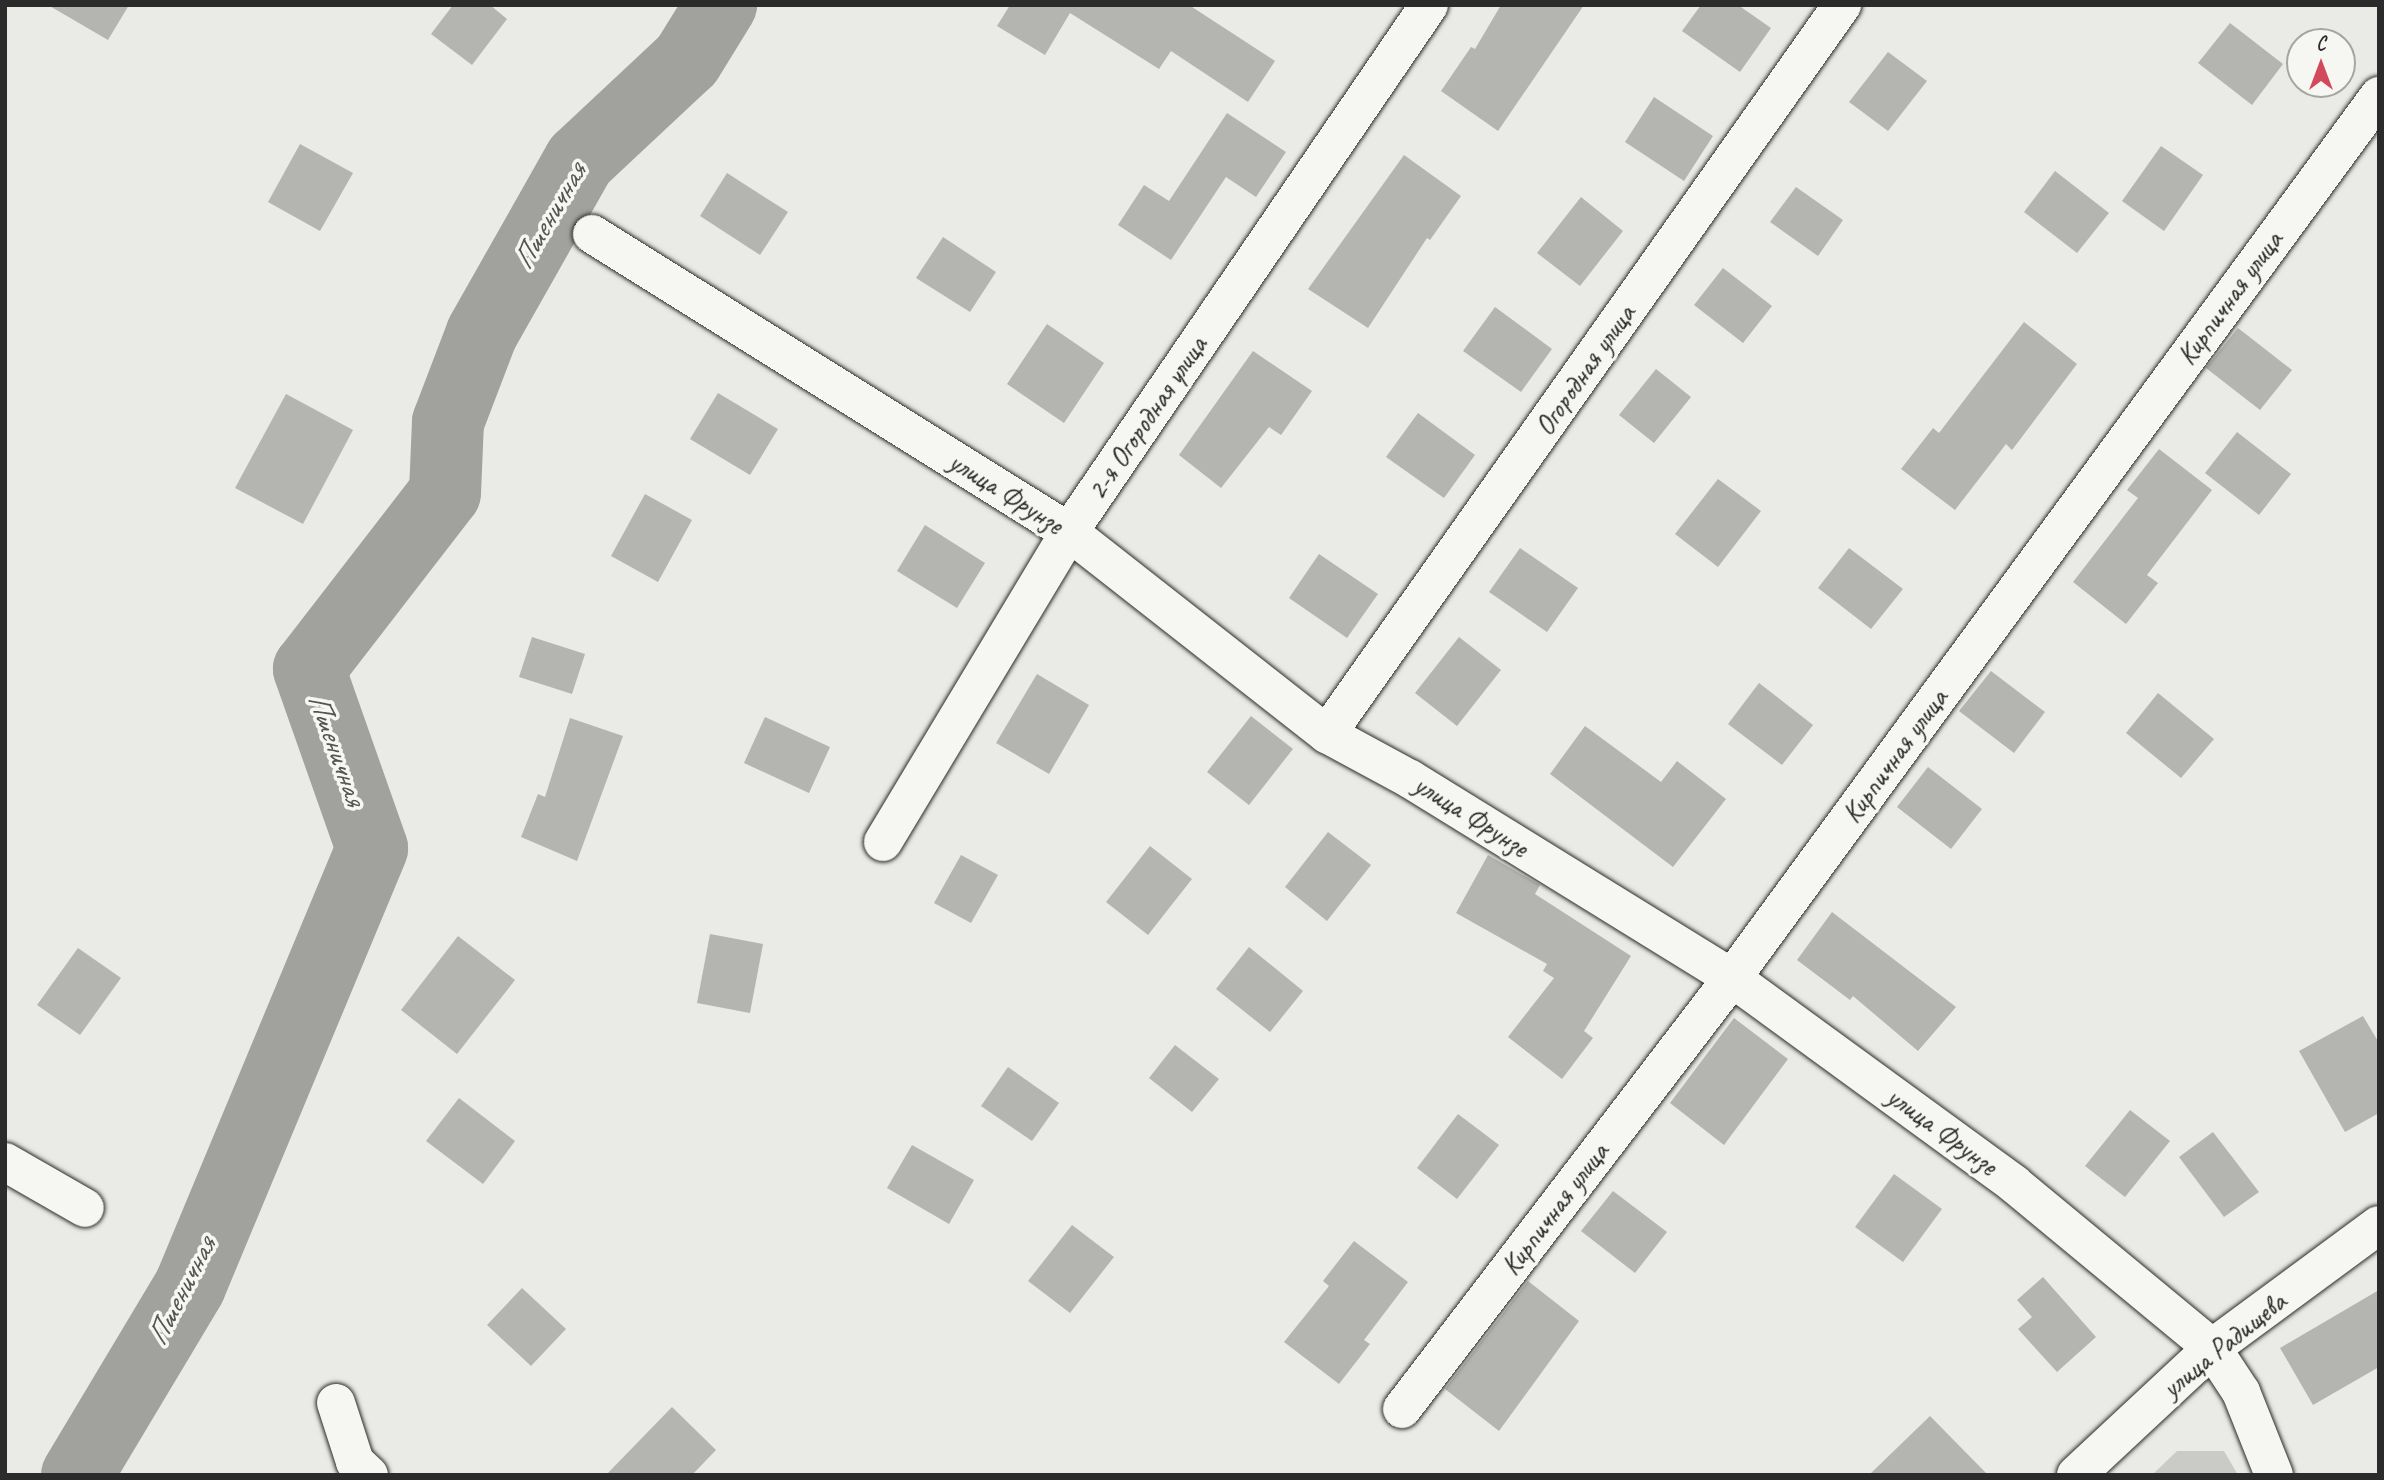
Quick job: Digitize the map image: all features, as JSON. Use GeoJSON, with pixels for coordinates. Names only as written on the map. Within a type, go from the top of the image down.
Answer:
{"type":"FeatureCollection","features":[{"type":"Feature","properties":{"kind":"street","name":"2-я Огородная улица"},"geometry":{"type":"LineString","coordinates":[[883,842],[1069,532],[1429,5]]}},
{"type":"Feature","properties":{"kind":"street","name":"Огородная улица"},"geometry":{"type":"LineString","coordinates":[[1327,734],[1842,5]]}},
{"type":"Feature","properties":{"kind":"street","name":"Кирпичная улица"},"geometry":{"type":"LineString","coordinates":[[1402,1409],[1732,978],[2379,96]]}},
{"type":"Feature","properties":{"kind":"street","name":"улица Фрунзе"},"geometry":{"type":"LineString","coordinates":[[592,234],[1069,532],[1327,734],[1410,779],[1732,978],[2014,1184],[2212,1348],[2241,1392],[2274,1475]]}},
{"type":"Feature","properties":{"kind":"street"},"geometry":{"type":"LineString","coordinates":[[5,1162],[85,1208]]}},
{"type":"Feature","properties":{"kind":"street","name":"улица Радищева"},"geometry":{"type":"LineString","coordinates":[[2076,1475],[2212,1348],[2379,1224]]}},
{"type":"Feature","properties":{"kind":"street"},"geometry":{"type":"LineString","coordinates":[[336,1403],[355,1462],[369,1475]]}},
{"type":"Feature","properties":{"kind":"shaded area"},"geometry":{"type":"Polygon","coordinates":[[[2177,1451],[2224,1451],[2238,1475],[2152,1475],[2177,1451]]]}},
{"type":"Feature","properties":{"kind":"building"},"geometry":{"type":"Polygon","coordinates":[[[48,5],[129,5],[108,40],[48,5]]]}},
{"type":"Feature","properties":{"kind":"building"},"geometry":{"type":"Polygon","coordinates":[[[453,5],[490,5],[507,19],[472,65],[431,34],[453,5]]]}},
{"type":"Feature","properties":{"kind":"building"},"geometry":{"type":"Polygon","coordinates":[[[1010,5],[1189,5],[1275,61],[1248,102],[1171,51],[1159,69],[1070,13],[1045,55],[997,26],[1010,5]]]}},
{"type":"Feature","properties":{"kind":"building"},"geometry":{"type":"Polygon","coordinates":[[[1501,5],[1584,5],[1498,131],[1441,91],[1471,47],[1475,49],[1501,5]]]}},
{"type":"Feature","properties":{"kind":"building"},"geometry":{"type":"Polygon","coordinates":[[[1701,5],[1738,5],[1771,28],[1740,72],[1682,31],[1701,5]]]}},
{"type":"Feature","properties":{"kind":"building"},"geometry":{"type":"Polygon","coordinates":[[[2230,23],[2283,64],[2252,105],[2198,63],[2230,23]]]}},
{"type":"Feature","properties":{"kind":"building"},"geometry":{"type":"Polygon","coordinates":[[[1888,52],[1927,81],[1888,131],[1849,102],[1888,52]]]}},
{"type":"Feature","properties":{"kind":"building"},"geometry":{"type":"Polygon","coordinates":[[[1654,97],[1713,136],[1684,181],[1625,142],[1654,97]]]}},
{"type":"Feature","properties":{"kind":"building"},"geometry":{"type":"Polygon","coordinates":[[[1227,113],[1286,152],[1256,197],[1226,177],[1171,260],[1118,225],[1144,185],[1169,201],[1227,113]]]}},
{"type":"Feature","properties":{"kind":"building"},"geometry":{"type":"Polygon","coordinates":[[[300,144],[353,173],[320,231],[268,202],[300,144]]]}},
{"type":"Feature","properties":{"kind":"building"},"geometry":{"type":"Polygon","coordinates":[[[2161,146],[2203,175],[2164,231],[2122,201],[2161,146]]]}},
{"type":"Feature","properties":{"kind":"building"},"geometry":{"type":"Polygon","coordinates":[[[1404,155],[1461,196],[1430,240],[1427,238],[1368,328],[1308,289],[1404,155]]]}},
{"type":"Feature","properties":{"kind":"building"},"geometry":{"type":"Polygon","coordinates":[[[2055,171],[2109,213],[2077,253],[2024,212],[2055,171]]]}},
{"type":"Feature","properties":{"kind":"building"},"geometry":{"type":"Polygon","coordinates":[[[727,173],[788,212],[760,255],[700,216],[727,173]]]}},
{"type":"Feature","properties":{"kind":"building"},"geometry":{"type":"Polygon","coordinates":[[[1796,187],[1843,220],[1818,256],[1770,222],[1796,187]]]}},
{"type":"Feature","properties":{"kind":"building"},"geometry":{"type":"Polygon","coordinates":[[[1581,197],[1623,231],[1580,286],[1537,253],[1581,197]]]}},
{"type":"Feature","properties":{"kind":"building"},"geometry":{"type":"Polygon","coordinates":[[[943,237],[996,272],[970,312],[916,278],[943,237]]]}},
{"type":"Feature","properties":{"kind":"building"},"geometry":{"type":"Polygon","coordinates":[[[1723,268],[1772,306],[1743,343],[1694,305],[1723,268]]]}},
{"type":"Feature","properties":{"kind":"building"},"geometry":{"type":"Polygon","coordinates":[[[1495,307],[1552,349],[1521,392],[1463,351],[1495,307]]]}},
{"type":"Feature","properties":{"kind":"building"},"geometry":{"type":"Polygon","coordinates":[[[2024,322],[2077,364],[2012,450],[2006,444],[1955,510],[1901,469],[1933,428],[1939,433],[2024,322]]]}},
{"type":"Feature","properties":{"kind":"building"},"geometry":{"type":"Polygon","coordinates":[[[1047,324],[1104,363],[1064,423],[1007,384],[1047,324]]]}},
{"type":"Feature","properties":{"kind":"building"},"geometry":{"type":"Polygon","coordinates":[[[2238,328],[2292,370],[2260,410],[2206,368],[2238,328]]]}},
{"type":"Feature","properties":{"kind":"building"},"geometry":{"type":"Polygon","coordinates":[[[1253,351],[1312,391],[1281,435],[1269,427],[1221,488],[1179,455],[1253,351]]]}},
{"type":"Feature","properties":{"kind":"building"},"geometry":{"type":"Polygon","coordinates":[[[1656,369],[1691,397],[1654,443],[1619,415],[1656,369]]]}},
{"type":"Feature","properties":{"kind":"building"},"geometry":{"type":"Polygon","coordinates":[[[718,393],[778,429],[750,475],[690,439],[718,393]]]}},
{"type":"Feature","properties":{"kind":"building"},"geometry":{"type":"Polygon","coordinates":[[[286,394],[353,430],[303,524],[235,488],[286,394]]]}},
{"type":"Feature","properties":{"kind":"building"},"geometry":{"type":"Polygon","coordinates":[[[1418,413],[1475,455],[1444,498],[1386,457],[1418,413]]]}},
{"type":"Feature","properties":{"kind":"building"},"geometry":{"type":"Polygon","coordinates":[[[2237,432],[2291,474],[2259,515],[2205,473],[2237,432]]]}},
{"type":"Feature","properties":{"kind":"building"},"geometry":{"type":"Polygon","coordinates":[[[2159,449],[2212,490],[2147,575],[2158,583],[2126,624],[2073,582],[2138,498],[2127,490],[2159,449]]]}},
{"type":"Feature","properties":{"kind":"building"},"geometry":{"type":"Polygon","coordinates":[[[1718,479],[1761,511],[1718,567],[1675,534],[1718,479]]]}},
{"type":"Feature","properties":{"kind":"building"},"geometry":{"type":"Polygon","coordinates":[[[645,494],[692,520],[658,582],[611,556],[645,494]]]}},
{"type":"Feature","properties":{"kind":"building"},"geometry":{"type":"Polygon","coordinates":[[[925,525],[985,563],[957,608],[897,571],[925,525]]]}},
{"type":"Feature","properties":{"kind":"building"},"geometry":{"type":"Polygon","coordinates":[[[1520,548],[1578,588],[1547,632],[1489,592],[1520,548]]]}},
{"type":"Feature","properties":{"kind":"building"},"geometry":{"type":"Polygon","coordinates":[[[1849,548],[1903,589],[1871,629],[1818,588],[1849,548]]]}},
{"type":"Feature","properties":{"kind":"building"},"geometry":{"type":"Polygon","coordinates":[[[1319,554],[1378,594],[1347,638],[1289,598],[1319,554]]]}},
{"type":"Feature","properties":{"kind":"building"},"geometry":{"type":"Polygon","coordinates":[[[532,637],[585,654],[572,694],[519,677],[532,637]]]}},
{"type":"Feature","properties":{"kind":"building"},"geometry":{"type":"Polygon","coordinates":[[[1459,637],[1501,670],[1457,726],[1415,693],[1459,637]]]}},
{"type":"Feature","properties":{"kind":"building"},"geometry":{"type":"Polygon","coordinates":[[[1991,671],[2045,712],[2014,753],[1959,711],[1991,671]]]}},
{"type":"Feature","properties":{"kind":"building"},"geometry":{"type":"Polygon","coordinates":[[[1037,674],[1089,705],[1049,774],[996,743],[1037,674]]]}},
{"type":"Feature","properties":{"kind":"building"},"geometry":{"type":"Polygon","coordinates":[[[1759,683],[1813,725],[1782,765],[1728,724],[1759,683]]]}},
{"type":"Feature","properties":{"kind":"building"},"geometry":{"type":"Polygon","coordinates":[[[2158,693],[2214,739],[2181,778],[2126,733],[2158,693]]]}},
{"type":"Feature","properties":{"kind":"building"},"geometry":{"type":"Polygon","coordinates":[[[1251,716],[1293,749],[1249,805],[1207,772],[1251,716]]]}},
{"type":"Feature","properties":{"kind":"building"},"geometry":{"type":"Polygon","coordinates":[[[765,717],[830,747],[809,793],[744,763],[765,717]]]}},
{"type":"Feature","properties":{"kind":"building"},"geometry":{"type":"Polygon","coordinates":[[[570,718],[623,736],[577,861],[521,837],[538,794],[545,797],[570,718]]]}},
{"type":"Feature","properties":{"kind":"building"},"geometry":{"type":"Polygon","coordinates":[[[1585,726],[1661,782],[1677,761],[1726,799],[1673,867],[1550,774],[1585,726]]]}},
{"type":"Feature","properties":{"kind":"building"},"geometry":{"type":"Polygon","coordinates":[[[1928,767],[1982,809],[1951,849],[1897,807],[1928,767]]]}},
{"type":"Feature","properties":{"kind":"building"},"geometry":{"type":"Polygon","coordinates":[[[1328,832],[1371,865],[1327,921],[1285,887],[1328,832]]]}},
{"type":"Feature","properties":{"kind":"building"},"geometry":{"type":"Polygon","coordinates":[[[1150,846],[1192,879],[1148,935],[1106,902],[1150,846]]]}},
{"type":"Feature","properties":{"kind":"building"},"geometry":{"type":"Polygon","coordinates":[[[961,855],[998,875],[971,923],[934,903],[961,855]]]}},
{"type":"Feature","properties":{"kind":"building"},"geometry":{"type":"Polygon","coordinates":[[[1488,855],[1540,885],[1535,894],[1631,956],[1584,1031],[1593,1038],[1562,1079],[1508,1037],[1554,978],[1543,971],[1547,964],[1456,913],[1488,855]]]}},
{"type":"Feature","properties":{"kind":"building"},"geometry":{"type":"Polygon","coordinates":[[[1832,912],[1956,1007],[1918,1051],[1853,996],[1850,1000],[1797,960],[1832,912]]]}},
{"type":"Feature","properties":{"kind":"building"},"geometry":{"type":"Polygon","coordinates":[[[710,934],[763,944],[750,1013],[697,1003],[710,934]]]}},
{"type":"Feature","properties":{"kind":"building"},"geometry":{"type":"Polygon","coordinates":[[[458,936],[515,980],[457,1054],[401,1010],[458,936]]]}},
{"type":"Feature","properties":{"kind":"building"},"geometry":{"type":"Polygon","coordinates":[[[1249,947],[1303,991],[1270,1032],[1216,989],[1249,947]]]}},
{"type":"Feature","properties":{"kind":"building"},"geometry":{"type":"Polygon","coordinates":[[[78,948],[121,978],[80,1035],[37,1005],[78,948]]]}},
{"type":"Feature","properties":{"kind":"building"},"geometry":{"type":"Polygon","coordinates":[[[2363,1016],[2379,1043],[2379,1113],[2345,1132],[2299,1051],[2363,1016]]]}},
{"type":"Feature","properties":{"kind":"building"},"geometry":{"type":"Polygon","coordinates":[[[1734,1018],[1788,1059],[1724,1145],[1670,1103],[1734,1018]]]}},
{"type":"Feature","properties":{"kind":"building"},"geometry":{"type":"Polygon","coordinates":[[[1175,1045],[1219,1079],[1192,1112],[1149,1078],[1175,1045]]]}},
{"type":"Feature","properties":{"kind":"building"},"geometry":{"type":"Polygon","coordinates":[[[1008,1067],[1059,1103],[1032,1141],[981,1106],[1008,1067]]]}},
{"type":"Feature","properties":{"kind":"building"},"geometry":{"type":"Polygon","coordinates":[[[459,1098],[515,1141],[483,1184],[426,1141],[459,1098]]]}},
{"type":"Feature","properties":{"kind":"building"},"geometry":{"type":"Polygon","coordinates":[[[2130,1110],[2170,1141],[2125,1197],[2085,1166],[2130,1110]]]}},
{"type":"Feature","properties":{"kind":"building"},"geometry":{"type":"Polygon","coordinates":[[[1458,1114],[1499,1145],[1457,1199],[1417,1168],[1458,1114]]]}},
{"type":"Feature","properties":{"kind":"building"},"geometry":{"type":"Polygon","coordinates":[[[2213,1132],[2259,1192],[2224,1217],[2179,1157],[2213,1132]]]}},
{"type":"Feature","properties":{"kind":"building"},"geometry":{"type":"Polygon","coordinates":[[[912,1145],[974,1180],[949,1224],[887,1188],[912,1145]]]}},
{"type":"Feature","properties":{"kind":"building"},"geometry":{"type":"Polygon","coordinates":[[[1894,1174],[1942,1209],[1903,1262],[1855,1227],[1894,1174]]]}},
{"type":"Feature","properties":{"kind":"building"},"geometry":{"type":"Polygon","coordinates":[[[1613,1191],[1667,1232],[1635,1273],[1581,1231],[1613,1191]]]}},
{"type":"Feature","properties":{"kind":"building"},"geometry":{"type":"Polygon","coordinates":[[[1072,1225],[1114,1257],[1070,1313],[1028,1281],[1072,1225]]]}},
{"type":"Feature","properties":{"kind":"building"},"geometry":{"type":"Polygon","coordinates":[[[1354,1241],[1408,1282],[1364,1340],[1370,1344],[1339,1384],[1284,1342],[1329,1286],[1323,1281],[1354,1241]]]}},
{"type":"Feature","properties":{"kind":"building"},"geometry":{"type":"Polygon","coordinates":[[[2043,1277],[2096,1337],[2057,1372],[2018,1329],[2032,1317],[2017,1300],[2043,1277]]]}},
{"type":"Feature","properties":{"kind":"building"},"geometry":{"type":"Polygon","coordinates":[[[1528,1281],[1579,1321],[1499,1431],[1445,1389],[1528,1281]]]}},
{"type":"Feature","properties":{"kind":"building"},"geometry":{"type":"Polygon","coordinates":[[[522,1288],[566,1329],[531,1366],[487,1325],[522,1288]]]}},
{"type":"Feature","properties":{"kind":"building"},"geometry":{"type":"Polygon","coordinates":[[[2379,1290],[2379,1367],[2313,1405],[2280,1348],[2379,1290]]]}},
{"type":"Feature","properties":{"kind":"building"},"geometry":{"type":"Polygon","coordinates":[[[672,1407],[716,1450],[692,1475],[606,1475],[672,1407]]]}},
{"type":"Feature","properties":{"kind":"building"},"geometry":{"type":"Polygon","coordinates":[[[1930,1416],[1988,1475],[1869,1475],[1930,1416]]]}},
{"type":"Feature","properties":{"kind":"waterway","name":"Пшеничная"},"geometry":{"type":"LineString","coordinates":[[77,1475],[190,1286],[372,848],[309,669],[445,493],[448,422],[482,333],[580,160],[687,60],[721,5]]}}]}
